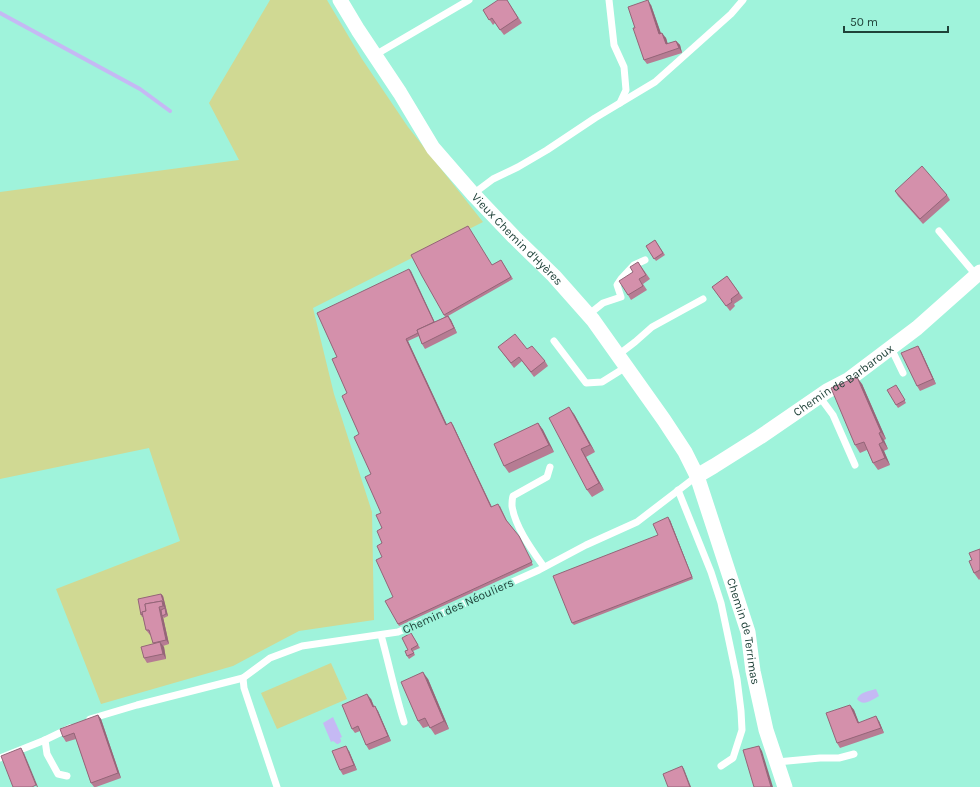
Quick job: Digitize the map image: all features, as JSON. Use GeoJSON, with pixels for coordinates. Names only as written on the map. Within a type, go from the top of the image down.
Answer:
{"type":"FeatureCollection","features":[{"type":"Feature","properties":{"kind":"street","name":"Vieux Chemin d'Hyères"},"geometry":{"type":"LineString","coordinates":[[340,0],[400,93],[433,148],[472,194],[554,276],[588,315],[664,420],[685,452],[697,476]]}},
{"type":"Feature","properties":{"kind":"street","name":"Chemin de Barbaroux"},"geometry":{"type":"LineString","coordinates":[[697,476],[760,437],[819,396],[848,380],[917,328],[978,273]]}},
{"type":"Feature","properties":{"kind":"street","name":"Chemin de Terrimas"},"geometry":{"type":"LineString","coordinates":[[697,476],[748,632],[753,671],[764,723],[786,787]]}},
{"type":"Feature","properties":{"kind":"lane"},"geometry":{"type":"LineString","coordinates":[[375,55],[469,0]]}},
{"type":"Feature","properties":{"kind":"lane"},"geometry":{"type":"LineString","coordinates":[[609,0],[614,45],[624,67],[626,90],[620,103]]}},
{"type":"Feature","properties":{"kind":"lane"},"geometry":{"type":"LineString","coordinates":[[472,194],[493,179],[518,167],[547,150],[595,118],[655,82],[731,14],[743,0]]}},
{"type":"Feature","properties":{"kind":"lane"},"geometry":{"type":"LineString","coordinates":[[939,231],[978,273]]}},
{"type":"Feature","properties":{"kind":"lane"},"geometry":{"type":"LineString","coordinates":[[588,315],[603,303],[621,297],[617,285],[634,265],[645,260]]}},
{"type":"Feature","properties":{"kind":"lane"},"geometry":{"type":"LineString","coordinates":[[554,341],[586,383],[602,382],[622,361],[635,342],[652,327],[703,300]]}},
{"type":"Feature","properties":{"kind":"lane"},"geometry":{"type":"LineString","coordinates":[[891,348],[903,372]]}},
{"type":"Feature","properties":{"kind":"lane"},"geometry":{"type":"LineString","coordinates":[[819,396],[833,415],[856,465]]}},
{"type":"Feature","properties":{"kind":"lane"},"geometry":{"type":"LineString","coordinates":[[544,567],[518,526],[512,501],[513,496],[548,477],[550,468]]}},
{"type":"Feature","properties":{"kind":"lane","name":"Chemin des Néouliers"},"geometry":{"type":"LineString","coordinates":[[243,678],[270,658],[302,646],[398,632],[434,617],[544,567],[586,544],[637,522],[697,476]]}},
{"type":"Feature","properties":{"kind":"lane"},"geometry":{"type":"LineString","coordinates":[[678,490],[711,572],[721,603],[738,679],[742,730],[733,758],[721,766]]}},
{"type":"Feature","properties":{"kind":"lane"},"geometry":{"type":"LineString","coordinates":[[381,635],[404,722]]}},
{"type":"Feature","properties":{"kind":"lane"},"geometry":{"type":"LineString","coordinates":[[0,758],[98,716],[243,678],[244,688],[277,787]]}},
{"type":"Feature","properties":{"kind":"lane"},"geometry":{"type":"LineString","coordinates":[[45,740],[47,754],[58,774],[67,776]]}},
{"type":"Feature","properties":{"kind":"lane"},"geometry":{"type":"LineString","coordinates":[[777,762],[820,758],[839,758],[854,754]]}},
{"type":"Feature","properties":{"kind":"green space"},"geometry":{"type":"Polygon","coordinates":[[[270,0],[327,0],[362,59],[408,127],[483,222],[313,308],[334,394],[372,512],[374,620],[299,631],[233,666],[101,704],[56,589],[180,541],[149,448],[0,479],[0,192],[239,160],[209,103],[270,0]]]}},
{"type":"Feature","properties":{"kind":"green space"},"geometry":{"type":"Polygon","coordinates":[[[331,663],[347,699],[277,729],[261,693],[331,663]]]}},
{"type":"Feature","properties":{"kind":"shaded area"},"geometry":{"type":"Polygon","coordinates":[[[876,689],[879,696],[871,701],[865,703],[857,699],[862,693],[876,689]]]}},
{"type":"Feature","properties":{"kind":"shaded area"},"geometry":{"type":"Polygon","coordinates":[[[333,717],[342,737],[340,738],[341,742],[338,744],[333,741],[331,742],[323,723],[333,717]]]}},
{"type":"Feature","properties":{"kind":"building"},"geometry":{"type":"Polygon","coordinates":[[[498,0],[507,0],[518,18],[500,30],[492,18],[489,20],[483,10],[498,0]]]}},
{"type":"Feature","properties":{"kind":"building"},"geometry":{"type":"Polygon","coordinates":[[[648,0],[659,34],[662,33],[666,44],[676,41],[679,48],[644,60],[633,28],[635,28],[628,7],[648,0]]]}},
{"type":"Feature","properties":{"kind":"building"},"geometry":{"type":"Polygon","coordinates":[[[922,166],[947,195],[920,219],[895,191],[922,166]]]}},
{"type":"Feature","properties":{"kind":"building"},"geometry":{"type":"Polygon","coordinates":[[[468,226],[492,265],[501,260],[511,277],[444,315],[411,255],[468,226]]]}},
{"type":"Feature","properties":{"kind":"building"},"geometry":{"type":"Polygon","coordinates":[[[655,240],[663,253],[654,259],[646,246],[655,240]]]}},
{"type":"Feature","properties":{"kind":"building"},"geometry":{"type":"Polygon","coordinates":[[[638,262],[646,275],[639,279],[643,286],[628,295],[619,281],[633,272],[630,267],[638,262]]]}},
{"type":"Feature","properties":{"kind":"building"},"geometry":{"type":"Polygon","coordinates":[[[409,269],[434,322],[417,330],[418,333],[406,339],[446,425],[451,422],[491,507],[498,504],[506,520],[519,536],[532,562],[398,624],[385,601],[393,597],[376,560],[382,557],[377,546],[382,543],[377,531],[382,528],[376,515],[381,513],[365,477],[371,474],[354,437],[359,434],[342,396],[347,393],[332,359],[337,357],[317,313],[409,269]]]}},
{"type":"Feature","properties":{"kind":"building"},"geometry":{"type":"Polygon","coordinates":[[[727,276],[739,293],[731,299],[732,302],[726,306],[712,287],[727,276]]]}},
{"type":"Feature","properties":{"kind":"building"},"geometry":{"type":"Polygon","coordinates":[[[448,316],[454,328],[422,344],[417,330],[448,316]]]}},
{"type":"Feature","properties":{"kind":"building"},"geometry":{"type":"Polygon","coordinates":[[[515,334],[527,349],[532,346],[545,361],[531,372],[519,357],[511,363],[498,347],[515,334]]]}},
{"type":"Feature","properties":{"kind":"building"},"geometry":{"type":"Polygon","coordinates":[[[918,346],[933,379],[917,386],[901,353],[918,346]]]}},
{"type":"Feature","properties":{"kind":"building"},"geometry":{"type":"Polygon","coordinates":[[[857,377],[881,432],[879,433],[883,442],[879,444],[885,458],[873,463],[864,442],[855,445],[831,388],[857,377]]]}},
{"type":"Feature","properties":{"kind":"building"},"geometry":{"type":"Polygon","coordinates":[[[896,385],[905,400],[896,405],[887,390],[896,385]]]}},
{"type":"Feature","properties":{"kind":"building"},"geometry":{"type":"Polygon","coordinates":[[[569,407],[590,445],[581,449],[599,483],[587,490],[549,418],[569,407]]]}},
{"type":"Feature","properties":{"kind":"building"},"geometry":{"type":"Polygon","coordinates":[[[538,423],[549,445],[504,466],[494,444],[538,423]]]}},
{"type":"Feature","properties":{"kind":"building"},"geometry":{"type":"Polygon","coordinates":[[[668,517],[692,577],[572,623],[553,576],[658,535],[653,524],[668,517]]]}},
{"type":"Feature","properties":{"kind":"building"},"geometry":{"type":"Polygon","coordinates":[[[980,549],[980,570],[974,573],[969,561],[972,560],[969,553],[980,549]]]}},
{"type":"Feature","properties":{"kind":"building"},"geometry":{"type":"Polygon","coordinates":[[[161,594],[164,604],[162,601],[145,604],[146,611],[142,612],[141,615],[138,599],[161,594]]]}},
{"type":"Feature","properties":{"kind":"building"},"geometry":{"type":"Polygon","coordinates":[[[162,601],[163,606],[159,607],[166,640],[153,643],[149,630],[146,630],[142,612],[146,611],[145,604],[162,601]]]}},
{"type":"Feature","properties":{"kind":"building"},"geometry":{"type":"Polygon","coordinates":[[[165,608],[166,614],[162,616],[161,610],[165,608]]]}},
{"type":"Feature","properties":{"kind":"building"},"geometry":{"type":"Polygon","coordinates":[[[411,633],[418,645],[411,649],[414,653],[407,656],[405,651],[408,650],[402,638],[411,633]]]}},
{"type":"Feature","properties":{"kind":"building"},"geometry":{"type":"Polygon","coordinates":[[[160,642],[163,654],[144,658],[141,647],[160,642]]]}},
{"type":"Feature","properties":{"kind":"building"},"geometry":{"type":"Polygon","coordinates":[[[423,672],[444,721],[430,728],[425,718],[418,721],[401,682],[423,672]]]}},
{"type":"Feature","properties":{"kind":"building"},"geometry":{"type":"Polygon","coordinates":[[[367,694],[373,707],[375,706],[388,736],[366,745],[358,726],[352,729],[342,705],[367,694]]]}},
{"type":"Feature","properties":{"kind":"building"},"geometry":{"type":"Polygon","coordinates":[[[850,705],[858,723],[876,716],[881,728],[837,743],[826,713],[850,705]]]}},
{"type":"Feature","properties":{"kind":"building"},"geometry":{"type":"Polygon","coordinates":[[[98,715],[118,773],[91,783],[74,733],[63,737],[60,729],[98,715]]]}},
{"type":"Feature","properties":{"kind":"building"},"geometry":{"type":"Polygon","coordinates":[[[346,746],[354,765],[340,770],[332,751],[346,746]]]}},
{"type":"Feature","properties":{"kind":"building"},"geometry":{"type":"Polygon","coordinates":[[[759,746],[771,787],[754,787],[743,750],[759,746]]]}},
{"type":"Feature","properties":{"kind":"building"},"geometry":{"type":"Polygon","coordinates":[[[21,748],[36,785],[32,787],[13,787],[1,756],[21,748]]]}},
{"type":"Feature","properties":{"kind":"building"},"geometry":{"type":"Polygon","coordinates":[[[682,766],[690,787],[668,787],[663,774],[682,766]]]}},
{"type":"Feature","properties":{"kind":"waterway"},"geometry":{"type":"LineString","coordinates":[[0,13],[140,89],[170,111]]}}]}
